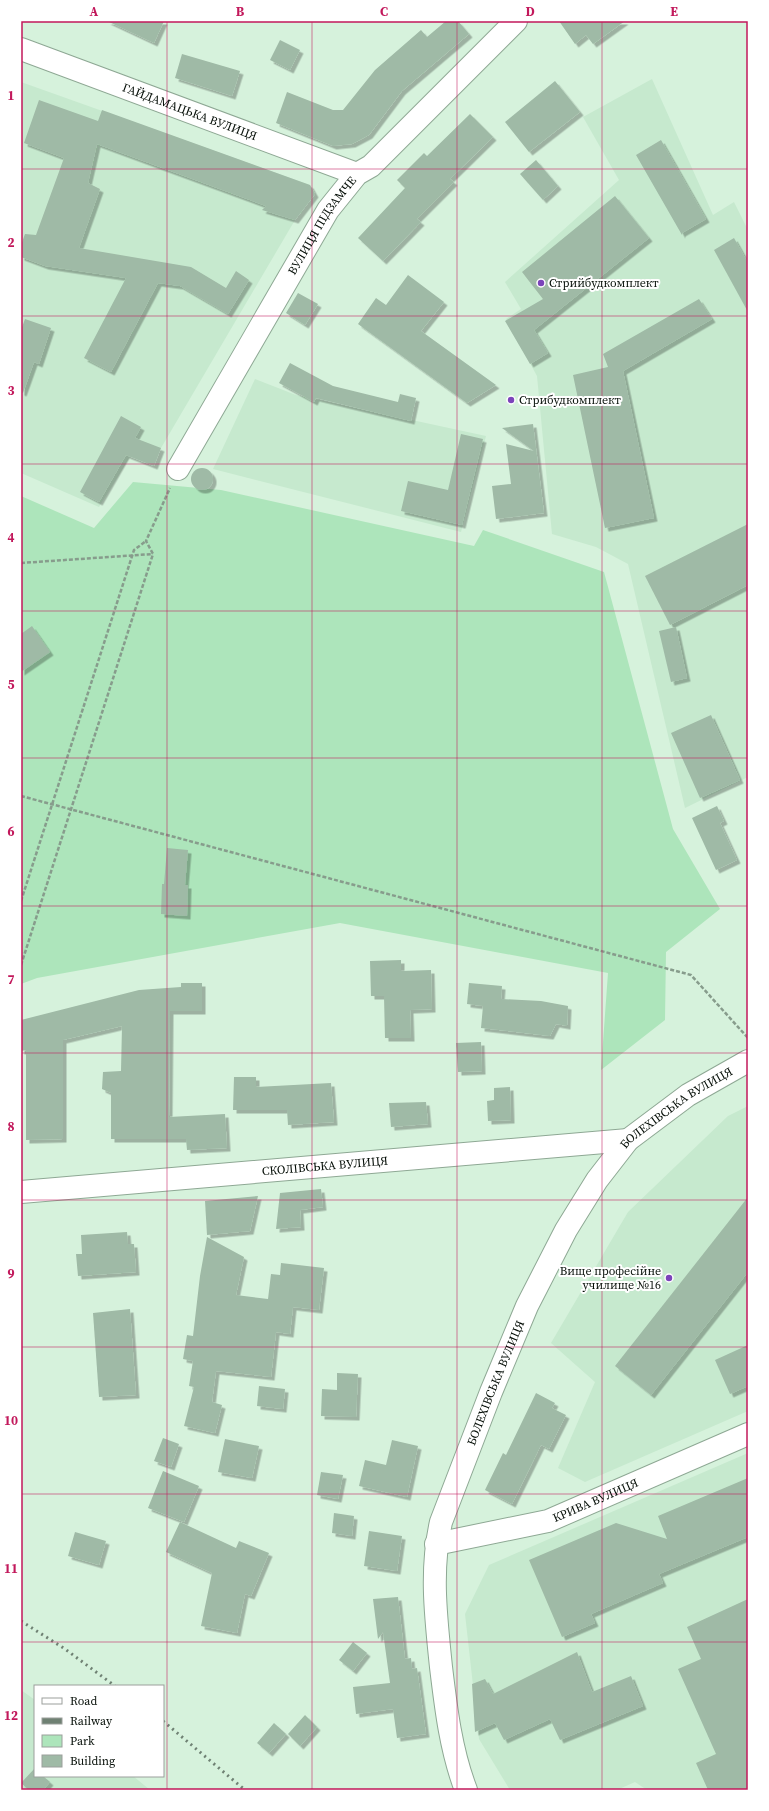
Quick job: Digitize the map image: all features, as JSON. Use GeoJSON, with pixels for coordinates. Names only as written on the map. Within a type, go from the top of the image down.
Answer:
{"type":"FeatureCollection","features":[{"type":"Feature","properties":{"kind":"street","name":"ВУЛИЦЯ ПІДЗАМЧЕ"},"geometry":{"type":"LineString","coordinates":[[178,469],[328,210],[357,174],[372,166],[516,21]]}},
{"type":"Feature","properties":{"kind":"street","name":"ГАЙДАМАЦЬКА ВУЛИЦЯ"},"geometry":{"type":"LineString","coordinates":[[21,50],[357,174]]}},
{"type":"Feature","properties":{"kind":"street","name":"БОЛЕХІВСЬКА ВУЛИЦЯ"},"geometry":{"type":"LineString","coordinates":[[466,1790],[452,1746],[444,1692],[435,1615],[434,1577],[436,1544],[441,1522],[491,1392],[527,1306],[566,1230],[598,1180],[628,1140],[688,1095],[748,1061]]}},
{"type":"Feature","properties":{"kind":"street","name":"СКОЛІВСЬКА ВУЛИЦЯ"},"geometry":{"type":"LineString","coordinates":[[21,1192],[628,1140]]}},
{"type":"Feature","properties":{"kind":"street","name":"КРИВА ВУЛИЦЯ"},"geometry":{"type":"LineString","coordinates":[[436,1544],[548,1521],[748,1434]]}},
{"type":"Feature","properties":{"kind":"path"},"geometry":{"type":"LineString","coordinates":[[21,901],[134,550],[146,541],[178,469]]}},
{"type":"Feature","properties":{"kind":"path"},"geometry":{"type":"LineString","coordinates":[[21,965],[153,554],[146,541]]}},
{"type":"Feature","properties":{"kind":"path"},"geometry":{"type":"LineString","coordinates":[[21,563],[153,554]]}},
{"type":"Feature","properties":{"kind":"path"},"geometry":{"type":"LineString","coordinates":[[21,796],[691,975],[748,1038]]}},
{"type":"Feature","properties":{"kind":"shaded area"},"geometry":{"type":"Polygon","coordinates":[[[652,79],[713,215],[734,202],[748,230],[748,777],[685,808],[628,564],[596,547],[552,534],[537,376],[506,319],[521,309],[505,282],[619,180],[583,117],[652,79]]]}},
{"type":"Feature","properties":{"kind":"shaded area"},"geometry":{"type":"Polygon","coordinates":[[[21,82],[310,185],[315,194],[295,220],[161,448],[130,457],[99,507],[21,473],[21,82]]]}},
{"type":"Feature","properties":{"kind":"shaded area"},"geometry":{"type":"Polygon","coordinates":[[[255,379],[296,395],[486,436],[461,532],[213,469],[255,379]]]}},
{"type":"Feature","properties":{"kind":"shaded area","name":"Вище професійне училище №16"},"geometry":{"type":"Polygon","coordinates":[[[748,1106],[748,1411],[585,1482],[558,1468],[595,1382],[551,1343],[628,1212],[728,1116],[748,1106]]]}},
{"type":"Feature","properties":{"kind":"shaded area"},"geometry":{"type":"Polygon","coordinates":[[[748,1453],[748,1790],[647,1790],[635,1782],[617,1790],[510,1790],[479,1739],[465,1614],[489,1565],[748,1453]]]}},
{"type":"Feature","properties":{"kind":"shaded area"},"geometry":{"type":"Polygon","coordinates":[[[21,1690],[34,1699],[34,1777],[134,1777],[150,1790],[21,1790],[21,1690]]]}},
{"type":"Feature","properties":{"kind":"green space"},"geometry":{"type":"Polygon","coordinates":[[[133,482],[221,490],[474,546],[483,530],[604,572],[673,829],[720,909],[666,952],[665,1020],[601,1070],[608,973],[340,923],[37,978],[21,984],[21,496],[94,528],[133,482]]]}},
{"type":"Feature","properties":{"kind":"building"},"geometry":{"type":"Polygon","coordinates":[[[107,21],[164,21],[154,43],[107,21]]]}},
{"type":"Feature","properties":{"kind":"building"},"geometry":{"type":"Polygon","coordinates":[[[446,21],[458,21],[469,34],[402,91],[369,135],[352,144],[333,146],[276,123],[287,92],[333,110],[343,110],[375,70],[421,30],[427,37],[446,21]]]}},
{"type":"Feature","properties":{"kind":"building"},"geometry":{"type":"Polygon","coordinates":[[[559,21],[625,21],[593,44],[586,35],[575,44],[559,21]]]}},
{"type":"Feature","properties":{"kind":"building"},"geometry":{"type":"Polygon","coordinates":[[[280,40],[300,50],[290,70],[270,60],[280,40]]]}},
{"type":"Feature","properties":{"kind":"building"},"geometry":{"type":"Polygon","coordinates":[[[182,54],[240,71],[232,96],[175,78],[182,54]]]}},
{"type":"Feature","properties":{"kind":"building"},"geometry":{"type":"Polygon","coordinates":[[[555,81],[580,112],[529,152],[505,122],[555,81]]]}},
{"type":"Feature","properties":{"kind":"building"},"geometry":{"type":"Polygon","coordinates":[[[39,100],[98,121],[102,110],[310,185],[315,194],[295,220],[262,210],[266,206],[97,144],[88,183],[100,189],[79,248],[191,267],[226,288],[236,271],[249,280],[228,314],[180,286],[158,283],[111,372],[84,358],[126,278],[45,266],[21,257],[21,245],[25,234],[36,235],[64,158],[24,143],[39,100]]]}},
{"type":"Feature","properties":{"kind":"building"},"geometry":{"type":"Polygon","coordinates":[[[470,114],[493,137],[450,179],[454,182],[417,219],[421,222],[383,261],[358,238],[405,188],[397,180],[424,153],[427,156],[470,114]]]}},
{"type":"Feature","properties":{"kind":"building"},"geometry":{"type":"Polygon","coordinates":[[[661,140],[706,219],[682,233],[682,235],[636,155],[661,140]]]}},
{"type":"Feature","properties":{"kind":"building"},"geometry":{"type":"Polygon","coordinates":[[[536,160],[558,186],[543,200],[520,174],[536,160]]]}},
{"type":"Feature","properties":{"kind":"building"},"geometry":{"type":"Polygon","coordinates":[[[615,196],[649,238],[534,330],[548,353],[530,364],[505,321],[543,299],[522,272],[615,196]]]}},
{"type":"Feature","properties":{"kind":"building"},"geometry":{"type":"Polygon","coordinates":[[[734,238],[748,263],[748,312],[714,250],[734,238]]]}},
{"type":"Feature","properties":{"kind":"building"},"geometry":{"type":"Polygon","coordinates":[[[408,275],[444,302],[421,331],[496,385],[467,403],[358,324],[376,298],[386,305],[408,275]]]}},
{"type":"Feature","properties":{"kind":"building"},"geometry":{"type":"Polygon","coordinates":[[[298,293],[318,304],[305,325],[286,313],[298,293]]]}},
{"type":"Feature","properties":{"kind":"building"},"geometry":{"type":"Polygon","coordinates":[[[699,299],[712,319],[623,371],[654,518],[605,528],[573,375],[608,367],[603,354],[699,299]]]}},
{"type":"Feature","properties":{"kind":"building"},"geometry":{"type":"Polygon","coordinates":[[[25,319],[51,328],[39,364],[34,362],[23,393],[21,392],[21,330],[25,319]]]}},
{"type":"Feature","properties":{"kind":"building"},"geometry":{"type":"Polygon","coordinates":[[[290,363],[333,386],[398,402],[400,394],[416,398],[411,421],[316,398],[314,402],[279,383],[290,363]]]}},
{"type":"Feature","properties":{"kind":"building"},"geometry":{"type":"Polygon","coordinates":[[[121,416],[141,427],[135,438],[161,448],[154,466],[126,455],[99,502],[80,492],[121,416]]]}},
{"type":"Feature","properties":{"kind":"building"},"geometry":{"type":"Polygon","coordinates":[[[533,424],[544,513],[496,519],[492,486],[511,484],[506,444],[534,451],[502,428],[533,424]]]}},
{"type":"Feature","properties":{"kind":"building"},"geometry":{"type":"Polygon","coordinates":[[[461,434],[483,439],[462,525],[401,511],[408,481],[448,490],[461,434]]]}},
{"type":"Feature","properties":{"kind":"building"},"geometry":{"type":"Polygon","coordinates":[[[198,468],[206,468],[213,475],[213,483],[206,490],[198,490],[191,483],[191,475],[198,468]]]}},
{"type":"Feature","properties":{"kind":"building"},"geometry":{"type":"Polygon","coordinates":[[[748,524],[748,585],[670,625],[645,576],[748,524]]]}},
{"type":"Feature","properties":{"kind":"building"},"geometry":{"type":"Polygon","coordinates":[[[32,626],[50,652],[21,672],[21,634],[32,626]]]}},
{"type":"Feature","properties":{"kind":"building"},"geometry":{"type":"Polygon","coordinates":[[[676,627],[687,678],[671,682],[659,631],[676,627]]]}},
{"type":"Feature","properties":{"kind":"building"},"geometry":{"type":"Polygon","coordinates":[[[711,715],[740,780],[700,798],[671,733],[711,715]]]}},
{"type":"Feature","properties":{"kind":"building"},"geometry":{"type":"Polygon","coordinates":[[[717,806],[724,821],[720,823],[737,860],[716,870],[692,818],[717,806]]]}},
{"type":"Feature","properties":{"kind":"building"},"geometry":{"type":"Polygon","coordinates":[[[167,848],[188,850],[185,885],[188,885],[187,916],[161,914],[162,884],[164,884],[167,848]]]}},
{"type":"Feature","properties":{"kind":"building"},"geometry":{"type":"Polygon","coordinates":[[[401,960],[401,971],[431,970],[432,1009],[410,1010],[411,1038],[385,1038],[384,996],[371,996],[370,961],[401,960]]]}},
{"type":"Feature","properties":{"kind":"building"},"geometry":{"type":"Polygon","coordinates":[[[181,983],[202,983],[202,1011],[170,1011],[169,1117],[225,1114],[227,1148],[187,1150],[186,1139],[111,1139],[111,1093],[102,1089],[103,1072],[121,1071],[122,1026],[63,1040],[63,1139],[26,1140],[26,1050],[21,1051],[21,1020],[139,990],[181,987],[181,983]]]}},
{"type":"Feature","properties":{"kind":"building"},"geometry":{"type":"Polygon","coordinates":[[[469,983],[502,986],[501,999],[541,1001],[568,1006],[567,1026],[556,1024],[550,1036],[481,1028],[483,1006],[467,1004],[469,983]]]}},
{"type":"Feature","properties":{"kind":"building"},"geometry":{"type":"Polygon","coordinates":[[[481,1042],[482,1071],[458,1072],[456,1043],[481,1042]]]}},
{"type":"Feature","properties":{"kind":"building"},"geometry":{"type":"Polygon","coordinates":[[[234,1077],[256,1077],[256,1087],[331,1083],[334,1122],[288,1125],[287,1110],[233,1110],[234,1077]]]}},
{"type":"Feature","properties":{"kind":"building"},"geometry":{"type":"Polygon","coordinates":[[[510,1087],[511,1120],[488,1121],[487,1101],[494,1100],[494,1088],[510,1087]]]}},
{"type":"Feature","properties":{"kind":"building"},"geometry":{"type":"Polygon","coordinates":[[[426,1102],[428,1124],[391,1127],[389,1103],[426,1102]]]}},
{"type":"Feature","properties":{"kind":"building"},"geometry":{"type":"Polygon","coordinates":[[[321,1189],[323,1207],[300,1210],[301,1227],[276,1229],[280,1193],[321,1189]]]}},
{"type":"Feature","properties":{"kind":"building"},"geometry":{"type":"Polygon","coordinates":[[[258,1196],[250,1231],[207,1235],[205,1201],[258,1196]]]}},
{"type":"Feature","properties":{"kind":"building"},"geometry":{"type":"Polygon","coordinates":[[[748,1197],[748,1272],[651,1395],[615,1366],[748,1197]]]}},
{"type":"Feature","properties":{"kind":"building"},"geometry":{"type":"Polygon","coordinates":[[[127,1232],[128,1244],[134,1244],[136,1272],[78,1276],[76,1254],[82,1254],[81,1235],[127,1232]]]}},
{"type":"Feature","properties":{"kind":"building"},"geometry":{"type":"Polygon","coordinates":[[[207,1237],[244,1257],[236,1295],[268,1299],[271,1274],[280,1275],[281,1263],[324,1268],[319,1310],[293,1307],[290,1334],[276,1332],[271,1377],[216,1371],[212,1402],[222,1405],[215,1433],[184,1426],[194,1387],[189,1386],[193,1361],[183,1359],[187,1335],[193,1336],[200,1276],[207,1237]]]}},
{"type":"Feature","properties":{"kind":"building"},"geometry":{"type":"Polygon","coordinates":[[[130,1309],[136,1395],[99,1397],[93,1313],[130,1309]]]}},
{"type":"Feature","properties":{"kind":"building"},"geometry":{"type":"Polygon","coordinates":[[[748,1345],[748,1386],[730,1394],[715,1360],[748,1345]]]}},
{"type":"Feature","properties":{"kind":"building"},"geometry":{"type":"Polygon","coordinates":[[[337,1373],[358,1374],[356,1417],[321,1416],[322,1389],[337,1390],[337,1373]]]}},
{"type":"Feature","properties":{"kind":"building"},"geometry":{"type":"Polygon","coordinates":[[[259,1386],[285,1389],[283,1409],[257,1406],[259,1386]]]}},
{"type":"Feature","properties":{"kind":"building"},"geometry":{"type":"Polygon","coordinates":[[[536,1393],[555,1403],[552,1408],[566,1415],[549,1449],[541,1445],[512,1504],[485,1490],[503,1453],[506,1455],[536,1393]]]}},
{"type":"Feature","properties":{"kind":"building"},"geometry":{"type":"Polygon","coordinates":[[[163,1438],[179,1444],[171,1467],[154,1461],[163,1438]]]}},
{"type":"Feature","properties":{"kind":"building"},"geometry":{"type":"Polygon","coordinates":[[[225,1439],[259,1446],[252,1478],[218,1472],[225,1439]]]}},
{"type":"Feature","properties":{"kind":"building"},"geometry":{"type":"Polygon","coordinates":[[[392,1440],[418,1446],[407,1497],[359,1486],[365,1460],[386,1465],[392,1440]]]}},
{"type":"Feature","properties":{"kind":"building"},"geometry":{"type":"Polygon","coordinates":[[[163,1471],[199,1486],[184,1522],[148,1508],[163,1471]]]}},
{"type":"Feature","properties":{"kind":"building"},"geometry":{"type":"Polygon","coordinates":[[[321,1472],[343,1475],[338,1499],[317,1495],[321,1472]]]}},
{"type":"Feature","properties":{"kind":"building"},"geometry":{"type":"Polygon","coordinates":[[[748,1478],[748,1537],[659,1574],[663,1583],[591,1614],[595,1623],[562,1637],[529,1560],[616,1523],[667,1539],[658,1516],[748,1478]]]}},
{"type":"Feature","properties":{"kind":"building"},"geometry":{"type":"Polygon","coordinates":[[[334,1513],[354,1516],[352,1536],[332,1533],[334,1513]]]}},
{"type":"Feature","properties":{"kind":"building"},"geometry":{"type":"Polygon","coordinates":[[[180,1522],[236,1548],[239,1541],[269,1553],[251,1596],[245,1594],[237,1633],[201,1626],[212,1573],[166,1552],[180,1522]]]}},
{"type":"Feature","properties":{"kind":"building"},"geometry":{"type":"Polygon","coordinates":[[[369,1531],[402,1536],[397,1571],[364,1566],[369,1531]]]}},
{"type":"Feature","properties":{"kind":"building"},"geometry":{"type":"Polygon","coordinates":[[[75,1532],[106,1541],[99,1565],[68,1556],[75,1532]]]}},
{"type":"Feature","properties":{"kind":"building"},"geometry":{"type":"Polygon","coordinates":[[[398,1597],[405,1659],[411,1658],[412,1669],[417,1668],[426,1734],[397,1738],[393,1709],[356,1714],[353,1687],[390,1683],[383,1632],[378,1639],[373,1599],[398,1597]]]}},
{"type":"Feature","properties":{"kind":"building"},"geometry":{"type":"Polygon","coordinates":[[[748,1599],[748,1790],[708,1790],[696,1763],[716,1754],[678,1669],[701,1659],[687,1627],[748,1599]]]}},
{"type":"Feature","properties":{"kind":"building"},"geometry":{"type":"Polygon","coordinates":[[[353,1642],[367,1653],[353,1671],[339,1660],[353,1642]]]}},
{"type":"Feature","properties":{"kind":"building"},"geometry":{"type":"Polygon","coordinates":[[[577,1652],[592,1692],[631,1676],[643,1706],[560,1740],[550,1719],[504,1740],[495,1723],[475,1732],[472,1684],[485,1679],[493,1694],[577,1652]]]}},
{"type":"Feature","properties":{"kind":"building"},"geometry":{"type":"Polygon","coordinates":[[[305,1715],[317,1727],[300,1746],[288,1734],[305,1715]]]}},
{"type":"Feature","properties":{"kind":"building"},"geometry":{"type":"Polygon","coordinates":[[[274,1723],[286,1734],[269,1753],[257,1743],[274,1723]]]}},
{"type":"Feature","properties":{"kind":"building"},"geometry":{"type":"Polygon","coordinates":[[[34,1769],[34,1777],[44,1777],[50,1782],[43,1790],[29,1790],[21,1783],[34,1769]]]}},
{"type":"Feature","properties":{"kind":"railway"},"geometry":{"type":"LineString","coordinates":[[21,1621],[65,1649],[114,1685]]}},
{"type":"Feature","properties":{"kind":"railway"},"geometry":{"type":"LineString","coordinates":[[164,1722],[245,1790]]}},
{"type":"Feature","properties":{"kind":"place","name":"Стрийбудкомплект"},"geometry":{"type":"Point","coordinates":[541,283]}},
{"type":"Feature","properties":{"kind":"place","name":"Стрибудкомплект"},"geometry":{"type":"Point","coordinates":[511,400]}},
{"type":"Feature","properties":{"kind":"place","name":"Вище професійне училище №16"},"geometry":{"type":"Point","coordinates":[669,1278]}}]}
